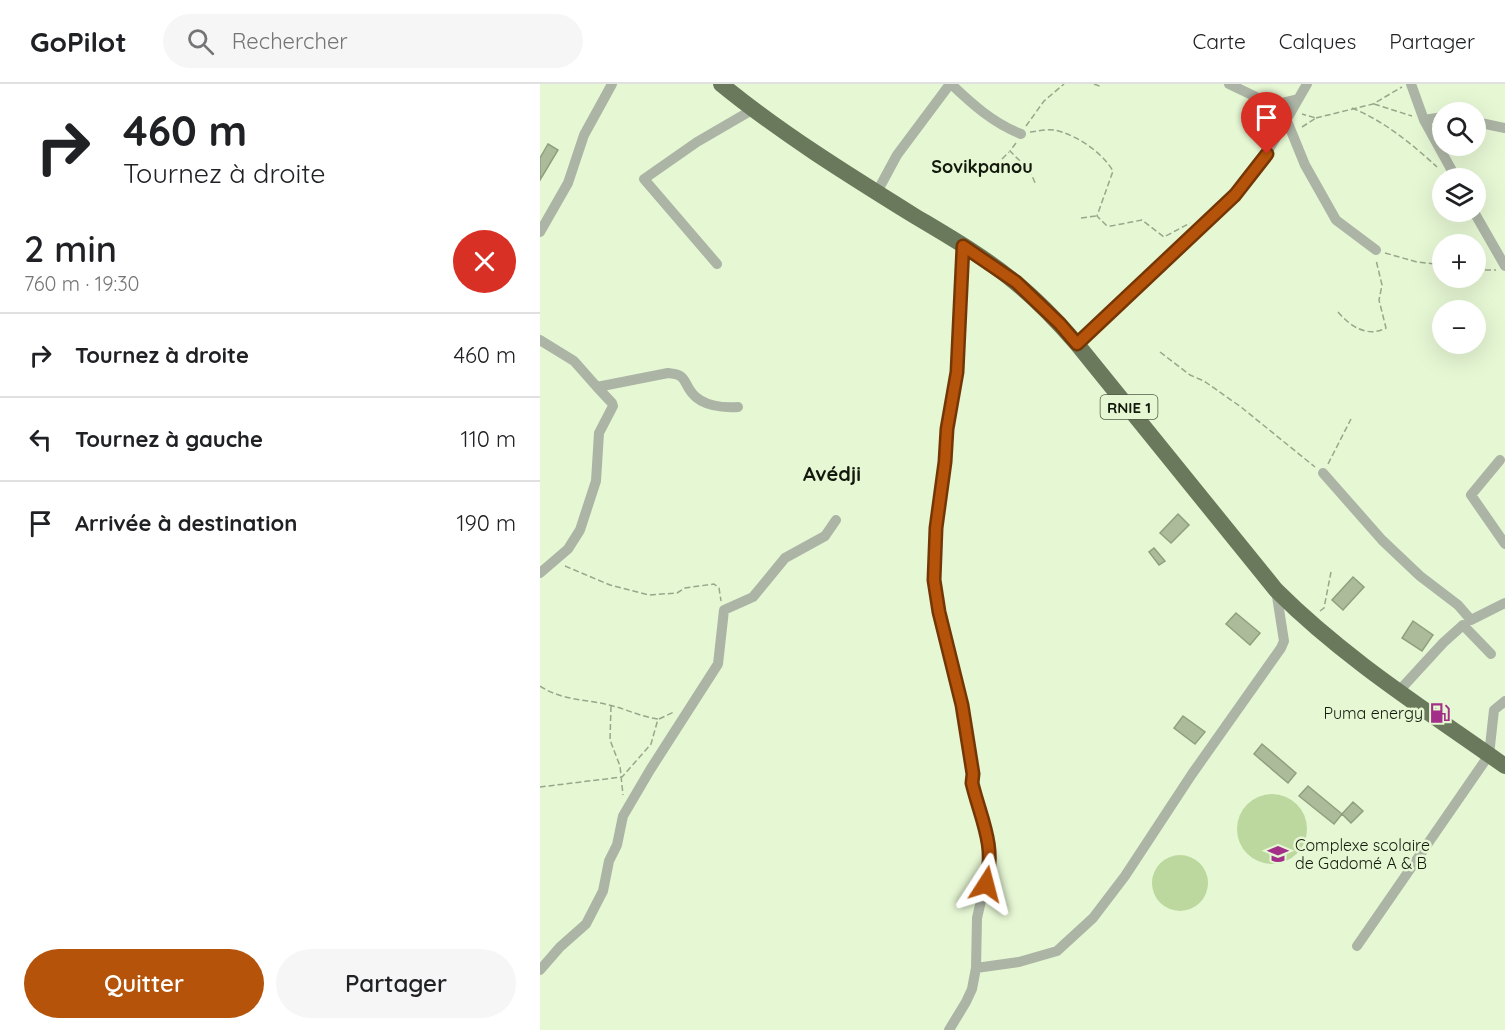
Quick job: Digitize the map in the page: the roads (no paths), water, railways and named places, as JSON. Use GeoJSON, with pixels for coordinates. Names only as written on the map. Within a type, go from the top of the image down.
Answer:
{"type":"FeatureCollection","features":[{"type":"Feature","properties":{"kind":"highway","name":"RNIE 1"},"geometry":{"type":"LineString","coordinates":[[721,84],[752,110],[1016,282],[1060,324],[1077,344],[1276,590],[1310,623],[1398,692],[1505,766]]}},
{"type":"Feature","properties":{"kind":"street"},"geometry":{"type":"LineString","coordinates":[[540,232],[568,183],[584,135],[612,84]]}},
{"type":"Feature","properties":{"kind":"street"},"geometry":{"type":"LineString","coordinates":[[877,192],[897,155],[950,84],[988,117],[1005,128],[1021,134]]}},
{"type":"Feature","properties":{"kind":"street"},"geometry":{"type":"LineString","coordinates":[[1228,84],[1273,105],[1290,116]]}},
{"type":"Feature","properties":{"kind":"street"},"geometry":{"type":"LineString","coordinates":[[1077,344],[1235,195],[1262,162],[1307,84]]}},
{"type":"Feature","properties":{"kind":"street"},"geometry":{"type":"LineString","coordinates":[[1410,84],[1424,120],[1450,168]]}},
{"type":"Feature","properties":{"kind":"street"},"geometry":{"type":"LineString","coordinates":[[1273,105],[1298,99]]}},
{"type":"Feature","properties":{"kind":"street"},"geometry":{"type":"LineString","coordinates":[[717,264],[644,179],[697,142],[752,110]]}},
{"type":"Feature","properties":{"kind":"street"},"geometry":{"type":"LineString","coordinates":[[1290,116],[1292,134],[1305,165],[1336,220],[1376,250]]}},
{"type":"Feature","properties":{"kind":"street"},"geometry":{"type":"LineString","coordinates":[[1424,120],[1432,119]]}},
{"type":"Feature","properties":{"kind":"street"},"geometry":{"type":"LineString","coordinates":[[1486,124],[1505,128]]}},
{"type":"Feature","properties":{"kind":"street"},"geometry":{"type":"LineString","coordinates":[[1479,222],[1501,268]]}},
{"type":"Feature","properties":{"kind":"street"},"geometry":{"type":"LineString","coordinates":[[949,1030],[972,989],[976,968],[977,918],[990,868],[990,856],[972,783],[973,774],[962,705],[939,612],[934,580],[936,528],[947,429],[957,372],[963,246]]}},
{"type":"Feature","properties":{"kind":"street"},"geometry":{"type":"LineString","coordinates":[[540,340],[574,361],[613,406],[598,437],[596,484],[580,530],[568,549],[540,573]]}},
{"type":"Feature","properties":{"kind":"street"},"geometry":{"type":"LineString","coordinates":[[597,387],[669,373],[678,374],[686,380],[695,396],[712,405],[738,407]]}},
{"type":"Feature","properties":{"kind":"street"},"geometry":{"type":"LineString","coordinates":[[1500,460],[1472,495],[1505,543]]}},
{"type":"Feature","properties":{"kind":"street"},"geometry":{"type":"LineString","coordinates":[[1323,473],[1382,540],[1420,576],[1458,605],[1467,622],[1491,654]]}},
{"type":"Feature","properties":{"kind":"street"},"geometry":{"type":"LineString","coordinates":[[540,970],[560,947],[586,924],[603,891],[609,861],[623,816],[696,695],[718,664],[724,610],[753,597],[785,558],[825,536],[836,520]]}},
{"type":"Feature","properties":{"kind":"street"},"geometry":{"type":"LineString","coordinates":[[976,968],[1019,962],[1057,951],[1100,911],[1192,774],[1281,648],[1284,641],[1276,590]]}},
{"type":"Feature","properties":{"kind":"street"},"geometry":{"type":"LineString","coordinates":[[1398,692],[1443,643],[1467,622],[1505,603]]}},
{"type":"Feature","properties":{"kind":"street"},"geometry":{"type":"LineString","coordinates":[[1357,946],[1489,755],[1494,710],[1505,701]]}},
{"type":"Feature","properties":{"kind":"place","name":"Puma energy"},"geometry":{"type":"Point","coordinates":[1440,713]}},
{"type":"Feature","properties":{"kind":"place","name":"Complexe scolaire de Gadomé A & B"},"geometry":{"type":"Point","coordinates":[1278,854]}},
{"type":"Feature","properties":{"kind":"district","name":"Sovikpanou"},"geometry":{"type":"Point","coordinates":[982,166]}},
{"type":"Feature","properties":{"kind":"district","name":"Avédji"},"geometry":{"type":"Point","coordinates":[832,473]}}]}
